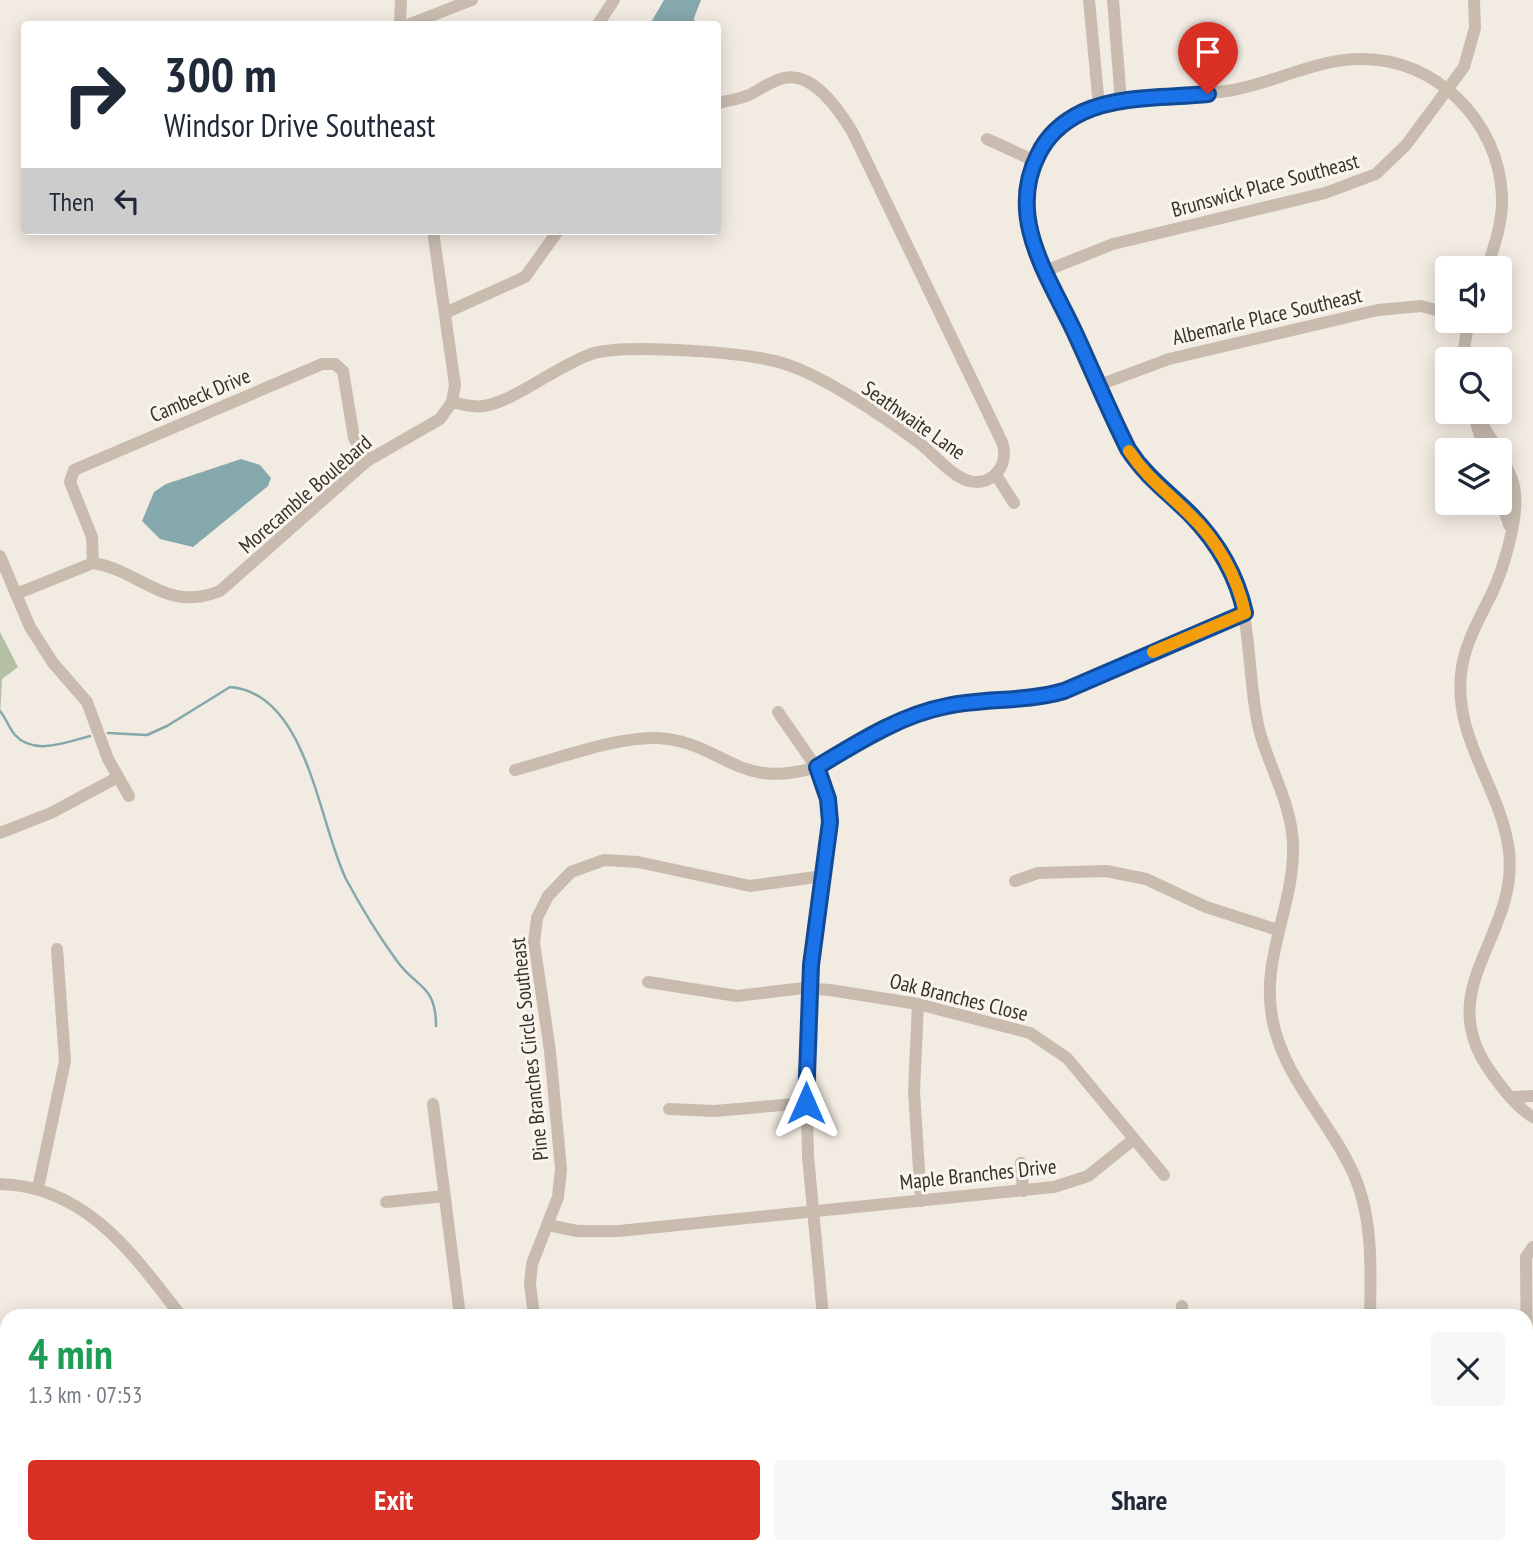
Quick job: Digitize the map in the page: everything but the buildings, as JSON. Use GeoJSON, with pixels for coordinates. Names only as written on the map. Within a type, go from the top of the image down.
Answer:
{"type":"FeatureCollection","features":[{"type":"Feature","properties":{"kind":"street"},"geometry":{"type":"LineString","coordinates":[[400,21],[401,0]]}},
{"type":"Feature","properties":{"kind":"street"},"geometry":{"type":"LineString","coordinates":[[418,21],[472,0]]}},
{"type":"Feature","properties":{"kind":"street"},"geometry":{"type":"LineString","coordinates":[[600,21],[614,0]]}},
{"type":"Feature","properties":{"kind":"street"},"geometry":{"type":"LineString","coordinates":[[1089,0],[1099,106]]}},
{"type":"Feature","properties":{"kind":"street"},"geometry":{"type":"LineString","coordinates":[[1113,0],[1121,102]]}},
{"type":"Feature","properties":{"kind":"street","name":"Brunswick Place Southeast"},"geometry":{"type":"LineString","coordinates":[[1045,271],[1113,244],[1325,193],[1364,181],[1395,156],[1449,90],[1464,67],[1472,42],[1474,0]]}},
{"type":"Feature","properties":{"kind":"street"},"geometry":{"type":"LineString","coordinates":[[1370,1309],[1368,1239],[1359,1186],[1348,1162],[1291,1070],[1273,1023],[1269,982],[1292,873],[1292,832],[1287,808],[1259,726],[1245,613],[1235,581],[1217,548],[1189,513],[1143,472],[1128,449],[1029,232],[1025,210],[1027,185],[1035,161],[1048,138],[1064,123],[1099,106],[1230,90],[1352,59],[1399,64],[1421,73],[1449,90],[1478,123],[1499,169],[1502,210],[1490,256]]}},
{"type":"Feature","properties":{"kind":"street","name":"Seathwaite Lane"},"geometry":{"type":"LineString","coordinates":[[452,402],[485,406],[576,360],[605,351],[645,349],[755,358],[784,363],[820,380],[899,429],[964,479],[984,481],[996,475],[1004,464],[1002,442],[843,117],[816,87],[795,77],[779,79],[748,96],[721,102]]}},
{"type":"Feature","properties":{"kind":"street"},"geometry":{"type":"LineString","coordinates":[[987,139],[1035,161]]}},
{"type":"Feature","properties":{"kind":"street"},"geometry":{"type":"LineString","coordinates":[[434,235],[455,385],[452,402]]}},
{"type":"Feature","properties":{"kind":"street"},"geometry":{"type":"LineString","coordinates":[[445,313],[525,278],[555,235]]}},
{"type":"Feature","properties":{"kind":"street","name":"Albemarle Place Southeast"},"geometry":{"type":"LineString","coordinates":[[1098,385],[1169,359],[1378,310],[1421,306],[1435,310]]}},
{"type":"Feature","properties":{"kind":"street","name":"Cambeck Drive"},"geometry":{"type":"LineString","coordinates":[[93,563],[92,537],[70,482],[74,470],[322,364],[335,364],[343,371],[355,444],[367,461]]}},
{"type":"Feature","properties":{"kind":"street","name":"Morecamble Boulebard"},"geometry":{"type":"LineString","coordinates":[[93,563],[173,597],[192,598],[212,594],[237,579],[367,461],[400,440],[436,423],[452,402]]}},
{"type":"Feature","properties":{"kind":"street"},"geometry":{"type":"LineString","coordinates":[[996,475],[1014,503]]}},
{"type":"Feature","properties":{"kind":"street"},"geometry":{"type":"LineString","coordinates":[[1512,486],[1515,494],[1512,513]]}},
{"type":"Feature","properties":{"kind":"street"},"geometry":{"type":"LineString","coordinates":[[1505,515],[1509,532]]}},
{"type":"Feature","properties":{"kind":"street"},"geometry":{"type":"LineString","coordinates":[[1512,515],[1498,579],[1466,650],[1460,694],[1468,739],[1501,813],[1510,857],[1504,906],[1474,976],[1468,1020],[1479,1055],[1533,1117]]}},
{"type":"Feature","properties":{"kind":"street"},"geometry":{"type":"LineString","coordinates":[[0,556],[48,656],[87,702],[118,777],[130,796]]}},
{"type":"Feature","properties":{"kind":"street"},"geometry":{"type":"LineString","coordinates":[[16,594],[93,563]]}},
{"type":"Feature","properties":{"kind":"street"},"geometry":{"type":"LineString","coordinates":[[515,770],[622,742],[656,738],[692,745],[735,767],[757,773],[779,774],[817,767],[920,714],[948,706],[1037,697],[1064,691],[1245,613]]}},
{"type":"Feature","properties":{"kind":"street"},"geometry":{"type":"LineString","coordinates":[[778,712],[817,767],[830,810],[809,989],[806,1103],[812,1211],[822,1309]]}},
{"type":"Feature","properties":{"kind":"street"},"geometry":{"type":"LineString","coordinates":[[0,833],[51,813],[118,777]]}},
{"type":"Feature","properties":{"kind":"street","name":"Pine Branches Circle Southeast"},"geometry":{"type":"LineString","coordinates":[[534,1309],[531,1273],[558,1197],[560,1156],[534,942],[541,907],[554,888],[580,867],[614,860],[750,886],[823,876]]}},
{"type":"Feature","properties":{"kind":"street"},"geometry":{"type":"LineString","coordinates":[[1015,881],[1038,873],[1107,871],[1146,879],[1206,907],[1278,930]]}},
{"type":"Feature","properties":{"kind":"street"},"geometry":{"type":"LineString","coordinates":[[38,1188],[65,1061],[57,949]]}},
{"type":"Feature","properties":{"kind":"street","name":"Oak Branches Close"},"geometry":{"type":"LineString","coordinates":[[648,982],[737,996],[809,989],[918,1004],[1040,1037],[1067,1058],[1164,1175]]}},
{"type":"Feature","properties":{"kind":"street"},"geometry":{"type":"LineString","coordinates":[[918,1004],[914,1091],[922,1201]]}},
{"type":"Feature","properties":{"kind":"street"},"geometry":{"type":"LineString","coordinates":[[1514,1097],[1533,1096]]}},
{"type":"Feature","properties":{"kind":"street"},"geometry":{"type":"LineString","coordinates":[[669,1109],[714,1111],[806,1103]]}},
{"type":"Feature","properties":{"kind":"street"},"geometry":{"type":"LineString","coordinates":[[433,1104],[459,1309]]}},
{"type":"Feature","properties":{"kind":"street","name":"Maple Branches Drive"},"geometry":{"type":"LineString","coordinates":[[812,1211],[1023,1191],[1078,1181],[1098,1170],[1134,1139]]}},
{"type":"Feature","properties":{"kind":"street"},"geometry":{"type":"LineString","coordinates":[[1021,1163],[1023,1191]]}},
{"type":"Feature","properties":{"kind":"street"},"geometry":{"type":"LineString","coordinates":[[0,1184],[38,1188],[76,1204],[109,1229],[175,1309]]}},
{"type":"Feature","properties":{"kind":"street"},"geometry":{"type":"LineString","coordinates":[[386,1202],[445,1196]]}},
{"type":"Feature","properties":{"kind":"street"},"geometry":{"type":"LineString","coordinates":[[548,1225],[577,1231],[604,1232],[812,1211]]}},
{"type":"Feature","properties":{"kind":"street"},"geometry":{"type":"LineString","coordinates":[[1529,1309],[1530,1281],[1526,1257],[1533,1247]]}},
{"type":"Feature","properties":{"kind":"green space"},"geometry":{"type":"Polygon","coordinates":[[[0,632],[18,667],[2,679],[0,719],[0,632]]]}},
{"type":"Feature","properties":{"kind":"water"},"geometry":{"type":"Polygon","coordinates":[[[664,0],[701,0],[694,21],[652,21],[664,0]]]}},
{"type":"Feature","properties":{"kind":"water"},"geometry":{"type":"Polygon","coordinates":[[[241,459],[260,465],[271,478],[268,486],[193,547],[160,539],[142,521],[154,492],[166,484],[241,459]]]}},
{"type":"Feature","properties":{"kind":"waterway"},"geometry":{"type":"LineString","coordinates":[[108,733],[147,735],[167,726],[230,687],[256,695],[277,712],[294,736],[307,765],[346,879],[397,961],[429,994],[433,1002],[436,1026]]}},
{"type":"Feature","properties":{"kind":"waterway"},"geometry":{"type":"LineString","coordinates":[[0,711],[15,735],[31,745],[51,746],[90,736]]}},
{"type":"Feature","properties":{"kind":"slow traffic"},"geometry":{"type":"LineString","coordinates":[[1129,451],[1143,472],[1189,513],[1217,548],[1235,581],[1245,613],[1153,652]]}},
{"type":"Feature","properties":{"kind":"route"},"geometry":{"type":"LineString","coordinates":[[806,1103],[811,965],[830,822],[828,799],[817,767],[860,742],[920,714],[960,704],[1022,699],[1064,691],[1245,613],[1235,581],[1217,548],[1189,513],[1143,472],[1128,449],[1035,248],[1025,210],[1030,172],[1040,149],[1064,123],[1099,106],[1208,94]]}}]}
